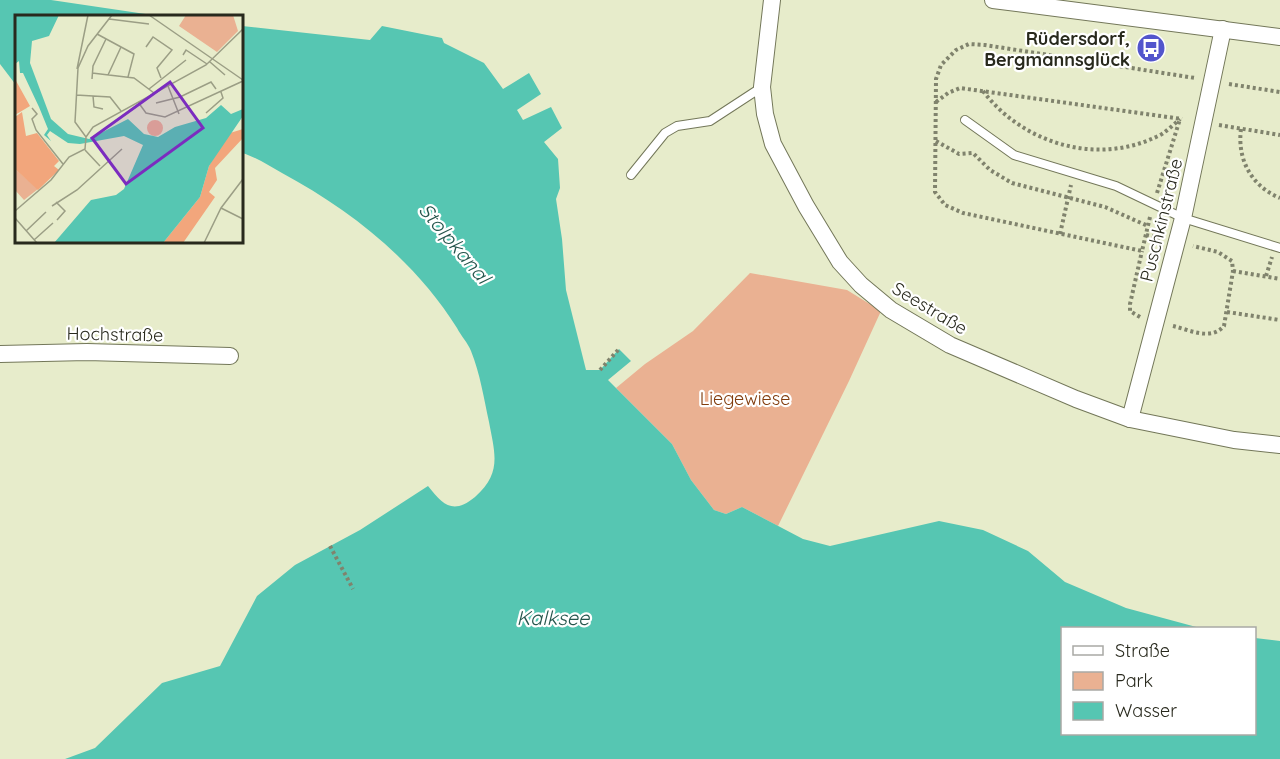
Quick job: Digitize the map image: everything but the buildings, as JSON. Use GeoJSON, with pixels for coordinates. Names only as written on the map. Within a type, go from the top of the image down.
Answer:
{"type":"FeatureCollection","features":[{"type":"Feature","properties":{"kind":"street","name":"Seestraße"},"geometry":{"type":"LineString","coordinates":[[772,0],[762,87],[765,114],[773,144],[806,206],[840,262],[861,285],[891,310],[950,345],[1076,399],[1130,418],[1234,440],[1280,445]]}},
{"type":"Feature","properties":{"kind":"street"},"geometry":{"type":"LineString","coordinates":[[993,0],[1023,2],[1280,37]]}},
{"type":"Feature","properties":{"kind":"street","name":"Puschkinstraße"},"geometry":{"type":"LineString","coordinates":[[1130,418],[1183,218],[1223,29]]}},
{"type":"Feature","properties":{"kind":"street","name":"Hochstraße"},"geometry":{"type":"LineString","coordinates":[[0,354],[87,352],[230,356]]}},
{"type":"Feature","properties":{"kind":"lane"},"geometry":{"type":"LineString","coordinates":[[631,175],[665,133],[677,126],[710,121],[762,87]]}},
{"type":"Feature","properties":{"kind":"lane"},"geometry":{"type":"LineString","coordinates":[[965,120],[1014,156],[1116,186],[1183,218],[1280,248]]}},
{"type":"Feature","properties":{"kind":"path"},"geometry":{"type":"LineString","coordinates":[[1180,119],[1142,251],[963,213],[945,205],[935,192],[936,79],[941,65],[956,50],[969,44],[1280,92]]}},
{"type":"Feature","properties":{"kind":"path"},"geometry":{"type":"LineString","coordinates":[[936,102],[960,88],[1280,135]]}},
{"type":"Feature","properties":{"kind":"path"},"geometry":{"type":"LineString","coordinates":[[983,91],[1001,112],[1017,125],[1047,140],[1080,149],[1122,147],[1143,141],[1163,133],[1180,119]]}},
{"type":"Feature","properties":{"kind":"path"},"geometry":{"type":"LineString","coordinates":[[1241,129],[1242,157],[1248,172],[1258,185],[1280,198]]}},
{"type":"Feature","properties":{"kind":"path"},"geometry":{"type":"LineString","coordinates":[[935,141],[959,154],[973,153],[990,170],[1012,183],[1105,207],[1148,226]]}},
{"type":"Feature","properties":{"kind":"path"},"geometry":{"type":"LineString","coordinates":[[1060,234],[1074,174]]}},
{"type":"Feature","properties":{"kind":"path"},"geometry":{"type":"LineString","coordinates":[[1233,271],[1280,279]]}},
{"type":"Feature","properties":{"kind":"path"},"geometry":{"type":"LineString","coordinates":[[1227,312],[1280,321]]}},
{"type":"Feature","properties":{"kind":"path"},"geometry":{"type":"LineString","coordinates":[[600,370],[619,350]]}},
{"type":"Feature","properties":{"kind":"path"},"geometry":{"type":"LineString","coordinates":[[330,546],[353,589]]}},
{"type":"Feature","properties":{"kind":"green space","name":"Liegewiese"},"geometry":{"type":"Polygon","coordinates":[[[750,273],[847,290],[881,311],[778,526],[742,507],[726,514],[714,510],[691,480],[672,444],[616,388],[645,364],[693,331],[750,273]]]}},
{"type":"Feature","properties":{"kind":"water"},"geometry":{"type":"Polygon","coordinates":[[[0,0],[51,0],[152,15],[15,15],[15,84],[0,64],[0,0]]]}},
{"type":"Feature","properties":{"kind":"water","name":"Kalksee"},"geometry":{"type":"Polygon","coordinates":[[[243,26],[370,40],[382,26],[442,38],[444,43],[484,63],[503,89],[529,73],[541,94],[517,110],[523,120],[551,107],[562,128],[544,142],[558,159],[560,188],[556,199],[566,290],[586,370],[600,370],[619,349],[631,361],[608,380],[672,444],[691,480],[714,510],[726,514],[742,507],[803,539],[830,546],[939,521],[983,530],[1028,551],[1065,582],[1126,608],[1196,627],[1061,627],[1061,735],[1256,735],[1256,638],[1280,641],[1280,759],[65,759],[95,748],[162,683],[220,666],[257,596],[295,565],[360,530],[428,486],[444,503],[460,506],[484,488],[493,471],[493,444],[477,368],[468,345],[440,304],[422,281],[380,239],[333,203],[257,159],[243,153],[243,26]]]}},
{"type":"Feature","properties":{"kind":"place","name":"Rüdersdorf, Bergmannsglück"},"geometry":{"type":"Point","coordinates":[1151,48]}},
{"type":"Feature","properties":{"kind":"water label","name":"Stolpkanal"},"geometry":{"type":"Point","coordinates":[455,243]}}]}
